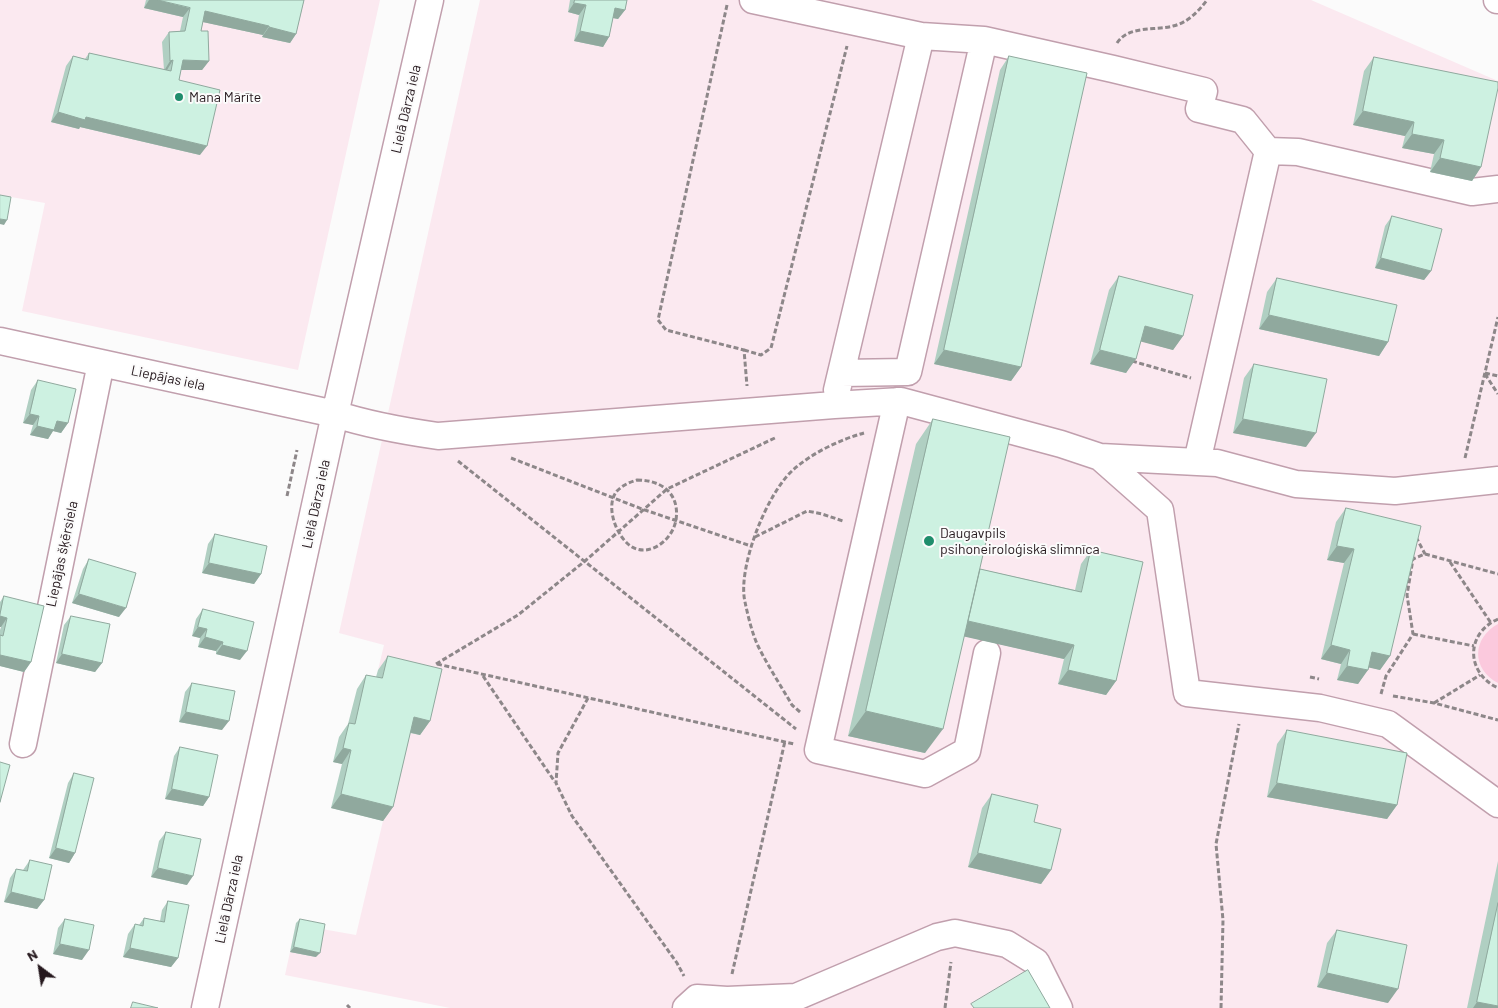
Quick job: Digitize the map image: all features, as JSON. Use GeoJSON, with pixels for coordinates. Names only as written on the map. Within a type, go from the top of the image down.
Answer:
{"type":"FeatureCollection","features":[{"type":"Feature","properties":{"kind":"street","name":"Lielā Dārza iela"},"geometry":{"type":"LineString","coordinates":[[206,1008],[335,414],[430,0]]}},
{"type":"Feature","properties":{"kind":"street"},"geometry":{"type":"LineString","coordinates":[[753,0],[921,36],[984,40],[1113,68],[1204,91],[1199,109],[1243,120],[1268,151],[1298,152],[1472,192],[1498,189]]}},
{"type":"Feature","properties":{"kind":"street"},"geometry":{"type":"LineString","coordinates":[[834,405],[921,36]]}},
{"type":"Feature","properties":{"kind":"street"},"geometry":{"type":"LineString","coordinates":[[841,373],[908,372],[984,40]]}},
{"type":"Feature","properties":{"kind":"street"},"geometry":{"type":"LineString","coordinates":[[1197,462],[1268,151]]}},
{"type":"Feature","properties":{"kind":"street","name":"Liepājas iela"},"geometry":{"type":"LineString","coordinates":[[0,341],[335,414],[392,430],[438,436],[897,401],[1061,444],[1100,457]]}},
{"type":"Feature","properties":{"kind":"street","name":"Liepājas šķērsiela"},"geometry":{"type":"LineString","coordinates":[[23,744],[101,363]]}},
{"type":"Feature","properties":{"kind":"street"},"geometry":{"type":"LineString","coordinates":[[897,401],[820,743],[925,774],[967,751],[987,653]]}},
{"type":"Feature","properties":{"kind":"street"},"geometry":{"type":"LineString","coordinates":[[1100,457],[1218,463],[1296,484],[1395,491],[1498,480]]}},
{"type":"Feature","properties":{"kind":"street"},"geometry":{"type":"LineString","coordinates":[[1100,457],[1160,510],[1186,693],[1320,708],[1388,724],[1498,804]]}},
{"type":"Feature","properties":{"kind":"street"},"geometry":{"type":"LineString","coordinates":[[692,1003],[796,997],[936,937],[955,933],[1007,944],[1036,962],[1059,1008]]}},
{"type":"Feature","properties":{"kind":"path"},"geometry":{"type":"LineString","coordinates":[[728,0],[658,320],[666,330],[761,355],[771,348],[853,22]]}},
{"type":"Feature","properties":{"kind":"path"},"geometry":{"type":"LineString","coordinates":[[1113,68],[1118,42],[1125,35],[1135,31],[1173,26],[1185,21],[1198,12],[1206,0]]}},
{"type":"Feature","properties":{"kind":"path"},"geometry":{"type":"LineString","coordinates":[[1459,485],[1498,317]]}},
{"type":"Feature","properties":{"kind":"path"},"geometry":{"type":"LineString","coordinates":[[744,350],[747,393]]}},
{"type":"Feature","properties":{"kind":"path"},"geometry":{"type":"LineString","coordinates":[[1130,361],[1215,384]]}},
{"type":"Feature","properties":{"kind":"path"},"geometry":{"type":"LineString","coordinates":[[1485,373],[1498,376]]}},
{"type":"Feature","properties":{"kind":"path"},"geometry":{"type":"LineString","coordinates":[[1485,373],[1498,394]]}},
{"type":"Feature","properties":{"kind":"path"},"geometry":{"type":"LineString","coordinates":[[820,743],[792,705],[757,644],[744,600],[745,576],[754,538],[775,492],[793,470],[817,453],[850,437],[871,433]]}},
{"type":"Feature","properties":{"kind":"path"},"geometry":{"type":"LineString","coordinates":[[780,436],[667,489],[585,561],[518,616],[436,664],[785,741],[820,743]]}},
{"type":"Feature","properties":{"kind":"path"},"geometry":{"type":"LineString","coordinates":[[287,496],[297,450]]}},
{"type":"Feature","properties":{"kind":"path"},"geometry":{"type":"LineString","coordinates":[[503,455],[676,522],[751,546]]}},
{"type":"Feature","properties":{"kind":"path"},"geometry":{"type":"LineString","coordinates":[[457,461],[820,743]]}},
{"type":"Feature","properties":{"kind":"path"},"geometry":{"type":"LineString","coordinates":[[637,480],[649,480],[667,489],[676,507],[676,522],[666,541],[658,547],[649,549],[636,549],[625,542],[612,513],[613,498],[617,491],[626,484],[637,480]]}},
{"type":"Feature","properties":{"kind":"path"},"geometry":{"type":"LineString","coordinates":[[754,538],[808,511],[846,522]]}},
{"type":"Feature","properties":{"kind":"path"},"geometry":{"type":"LineString","coordinates":[[1416,536],[1424,554]]}},
{"type":"Feature","properties":{"kind":"path"},"geometry":{"type":"LineString","coordinates":[[1381,694],[1386,676],[1414,634],[1407,595],[1413,559],[1424,554],[1498,574]]}},
{"type":"Feature","properties":{"kind":"path"},"geometry":{"type":"LineString","coordinates":[[1450,561],[1490,623]]}},
{"type":"Feature","properties":{"kind":"path"},"geometry":{"type":"LineString","coordinates":[[1498,619],[1483,629],[1474,646],[1475,661],[1480,675],[1488,683],[1498,688]]}},
{"type":"Feature","properties":{"kind":"path"},"geometry":{"type":"LineString","coordinates":[[1414,634],[1474,646]]}},
{"type":"Feature","properties":{"kind":"path"},"geometry":{"type":"LineString","coordinates":[[483,675],[556,783],[572,816],[677,963],[692,1003]]}},
{"type":"Feature","properties":{"kind":"path"},"geometry":{"type":"LineString","coordinates":[[1434,703],[1480,675]]}},
{"type":"Feature","properties":{"kind":"path"},"geometry":{"type":"LineString","coordinates":[[1310,677],[1328,681]]}},
{"type":"Feature","properties":{"kind":"path"},"geometry":{"type":"LineString","coordinates":[[1372,692],[1434,703],[1498,720]]}},
{"type":"Feature","properties":{"kind":"path"},"geometry":{"type":"LineString","coordinates":[[556,783],[558,753],[588,698]]}},
{"type":"Feature","properties":{"kind":"path"},"geometry":{"type":"LineString","coordinates":[[1221,1008],[1222,920],[1216,844],[1243,698]]}},
{"type":"Feature","properties":{"kind":"path"},"geometry":{"type":"LineString","coordinates":[[727,1000],[785,741]]}},
{"type":"Feature","properties":{"kind":"path"},"geometry":{"type":"LineString","coordinates":[[945,1008],[955,933]]}},
{"type":"Feature","properties":{"kind":"shaded area","name":"Mana Mārīte"},"geometry":{"type":"Polygon","coordinates":[[[0,0],[380,0],[298,370],[22,311],[45,203],[0,195],[0,0]]]}},
{"type":"Feature","properties":{"kind":"shaded area","name":"Daugavpils psihoneiroloģiskā slimnīca"},"geometry":{"type":"Polygon","coordinates":[[[480,0],[1311,0],[1498,81],[1498,1008],[450,1008],[285,975],[290,952],[322,929],[356,935],[383,821],[378,670],[384,645],[339,633],[480,0]]]}},
{"type":"Feature","properties":{"kind":"shaded area"},"geometry":{"type":"Polygon","coordinates":[[[1498,624],[1498,683],[1483,670],[1478,654],[1479,645],[1483,637],[1498,624]]]}},
{"type":"Feature","properties":{"kind":"building"},"geometry":{"type":"Polygon","coordinates":[[[158,0],[304,0],[296,34],[205,11],[201,31],[208,31],[209,61],[183,60],[179,80],[220,90],[207,146],[86,117],[85,120],[58,112],[73,56],[88,60],[89,53],[171,71],[173,60],[170,61],[169,32],[185,31],[190,8],[158,0]]]}},
{"type":"Feature","properties":{"kind":"building"},"geometry":{"type":"Polygon","coordinates":[[[575,0],[627,0],[625,10],[615,8],[609,37],[580,31],[586,5],[574,3],[575,0]]]}},
{"type":"Feature","properties":{"kind":"building"},"geometry":{"type":"Polygon","coordinates":[[[1009,56],[1087,73],[1021,367],[944,350],[1009,56]]]}},
{"type":"Feature","properties":{"kind":"building"},"geometry":{"type":"Polygon","coordinates":[[[1374,57],[1498,82],[1481,167],[1440,158],[1444,140],[1412,134],[1414,122],[1363,111],[1374,57]]]}},
{"type":"Feature","properties":{"kind":"building"},"geometry":{"type":"Polygon","coordinates":[[[0,195],[11,197],[7,220],[0,219],[0,195]]]}},
{"type":"Feature","properties":{"kind":"building"},"geometry":{"type":"Polygon","coordinates":[[[1392,216],[1442,229],[1431,271],[1381,258],[1392,216]]]}},
{"type":"Feature","properties":{"kind":"building"},"geometry":{"type":"Polygon","coordinates":[[[1119,276],[1193,295],[1183,336],[1145,326],[1136,359],[1100,350],[1119,276]]]}},
{"type":"Feature","properties":{"kind":"building"},"geometry":{"type":"Polygon","coordinates":[[[1277,278],[1397,305],[1388,342],[1269,315],[1277,278]]]}},
{"type":"Feature","properties":{"kind":"building"},"geometry":{"type":"Polygon","coordinates":[[[1254,364],[1327,379],[1316,433],[1243,419],[1254,364]]]}},
{"type":"Feature","properties":{"kind":"building"},"geometry":{"type":"Polygon","coordinates":[[[38,380],[76,389],[68,423],[57,421],[54,430],[37,426],[39,416],[30,414],[38,380]]]}},
{"type":"Feature","properties":{"kind":"building"},"geometry":{"type":"Polygon","coordinates":[[[933,419],[1010,437],[943,729],[866,711],[933,419]]]}},
{"type":"Feature","properties":{"kind":"building"},"geometry":{"type":"Polygon","coordinates":[[[1346,508],[1421,526],[1390,656],[1372,652],[1368,670],[1347,666],[1350,650],[1331,645],[1354,549],[1337,546],[1346,508]]]}},
{"type":"Feature","properties":{"kind":"building"},"geometry":{"type":"Polygon","coordinates":[[[215,534],[267,546],[261,574],[209,563],[215,534]]]}},
{"type":"Feature","properties":{"kind":"building"},"geometry":{"type":"Polygon","coordinates":[[[1091,550],[1143,562],[1116,681],[1068,670],[1074,645],[968,621],[980,569],[1081,592],[1091,550]]]}},
{"type":"Feature","properties":{"kind":"building"},"geometry":{"type":"Polygon","coordinates":[[[89,559],[136,573],[126,608],[79,594],[89,559]]]}},
{"type":"Feature","properties":{"kind":"building"},"geometry":{"type":"Polygon","coordinates":[[[4,596],[44,606],[31,662],[0,655],[0,635],[3,636],[7,618],[0,616],[4,596]]]}},
{"type":"Feature","properties":{"kind":"building"},"geometry":{"type":"Polygon","coordinates":[[[203,609],[254,622],[247,651],[222,645],[223,642],[205,637],[207,629],[198,627],[203,609]]]}},
{"type":"Feature","properties":{"kind":"building"},"geometry":{"type":"Polygon","coordinates":[[[71,616],[110,624],[102,663],[62,654],[71,616]]]}},
{"type":"Feature","properties":{"kind":"building"},"geometry":{"type":"Polygon","coordinates":[[[388,656],[442,669],[430,721],[414,717],[393,807],[341,794],[351,750],[343,748],[349,723],[355,724],[366,675],[382,678],[388,656]]]}},
{"type":"Feature","properties":{"kind":"building"},"geometry":{"type":"Polygon","coordinates":[[[192,683],[235,691],[229,721],[186,712],[192,683]]]}},
{"type":"Feature","properties":{"kind":"building"},"geometry":{"type":"Polygon","coordinates":[[[1287,730],[1407,753],[1397,805],[1277,783],[1287,730]]]}},
{"type":"Feature","properties":{"kind":"building"},"geometry":{"type":"Polygon","coordinates":[[[180,747],[218,755],[209,797],[172,789],[180,747]]]}},
{"type":"Feature","properties":{"kind":"building"},"geometry":{"type":"Polygon","coordinates":[[[0,762],[10,765],[0,802],[0,762]]]}},
{"type":"Feature","properties":{"kind":"building"},"geometry":{"type":"Polygon","coordinates":[[[74,773],[94,778],[75,853],[56,848],[74,773]]]}},
{"type":"Feature","properties":{"kind":"building"},"geometry":{"type":"Polygon","coordinates":[[[992,794],[1038,805],[1034,822],[1061,829],[1051,870],[978,853],[992,794]]]}},
{"type":"Feature","properties":{"kind":"building"},"geometry":{"type":"Polygon","coordinates":[[[166,832],[201,839],[193,876],[158,868],[166,832]]]}},
{"type":"Feature","properties":{"kind":"building"},"geometry":{"type":"Polygon","coordinates":[[[30,860],[52,865],[44,900],[11,892],[16,869],[27,871],[30,860]]]}},
{"type":"Feature","properties":{"kind":"building"},"geometry":{"type":"Polygon","coordinates":[[[168,901],[189,905],[178,958],[130,948],[135,924],[143,926],[144,918],[164,922],[168,901]]]}},
{"type":"Feature","properties":{"kind":"building"},"geometry":{"type":"Polygon","coordinates":[[[1498,903],[1498,1006],[1477,1002],[1498,903]]]}},
{"type":"Feature","properties":{"kind":"building"},"geometry":{"type":"Polygon","coordinates":[[[65,919],[94,925],[89,950],[60,944],[65,919]]]}},
{"type":"Feature","properties":{"kind":"building"},"geometry":{"type":"Polygon","coordinates":[[[300,919],[325,924],[320,953],[294,947],[300,919]]]}},
{"type":"Feature","properties":{"kind":"building"},"geometry":{"type":"Polygon","coordinates":[[[1337,930],[1407,945],[1398,989],[1327,973],[1337,930]]]}},
{"type":"Feature","properties":{"kind":"building"},"geometry":{"type":"Polygon","coordinates":[[[1028,970],[1050,1008],[974,1008],[971,1004],[1028,970]]]}},
{"type":"Feature","properties":{"kind":"building"},"geometry":{"type":"Polygon","coordinates":[[[133,1002],[158,1008],[131,1008],[133,1002]]]}},
{"type":"Feature","properties":{"kind":"place","name":"Mana Mārīte"},"geometry":{"type":"Point","coordinates":[179,97]}},
{"type":"Feature","properties":{"kind":"place","name":"Daugavpils psihoneiroloģiskā slimnīca"},"geometry":{"type":"Point","coordinates":[929,541]}}]}
